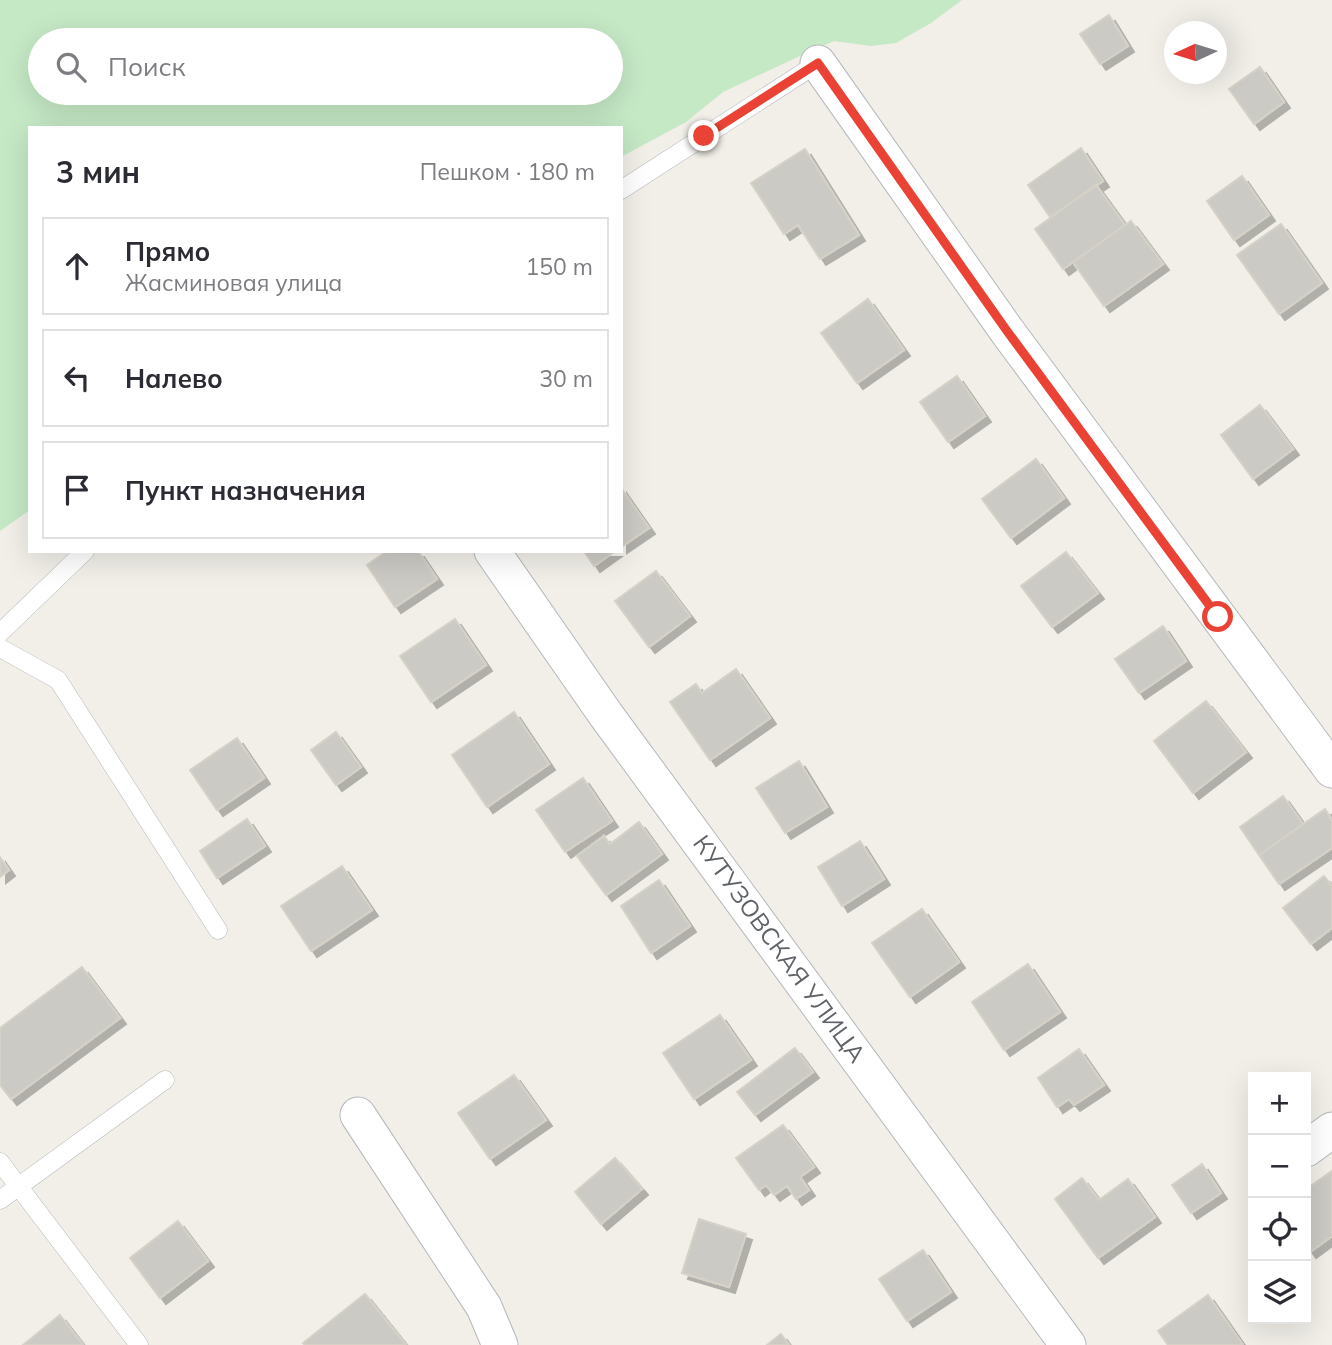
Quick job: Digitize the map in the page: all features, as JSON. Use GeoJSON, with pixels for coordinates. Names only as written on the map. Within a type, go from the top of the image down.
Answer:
{"type":"FeatureCollection","features":[{"type":"Feature","properties":{"kind":"street"},"geometry":{"type":"LineString","coordinates":[[818,63],[1007,331],[1332,770]]}},
{"type":"Feature","properties":{"kind":"street","name":"КУТУЗОВСКАЯ УЛИЦА"},"geometry":{"type":"LineString","coordinates":[[493,553],[606,715],[1068,1345]]}},
{"type":"Feature","properties":{"kind":"street"},"geometry":{"type":"LineString","coordinates":[[358,1115],[484,1307],[500,1345]]}},
{"type":"Feature","properties":{"kind":"street"},"geometry":{"type":"LineString","coordinates":[[1311,1145],[1332,1130]]}},
{"type":"Feature","properties":{"kind":"lane"},"geometry":{"type":"LineString","coordinates":[[623,189],[818,63]]}},
{"type":"Feature","properties":{"kind":"lane"},"geometry":{"type":"LineString","coordinates":[[0,632],[83,553]]}},
{"type":"Feature","properties":{"kind":"lane"},"geometry":{"type":"LineString","coordinates":[[0,648],[58,680],[218,930]]}},
{"type":"Feature","properties":{"kind":"lane"},"geometry":{"type":"LineString","coordinates":[[0,1200],[165,1080]]}},
{"type":"Feature","properties":{"kind":"lane"},"geometry":{"type":"LineString","coordinates":[[0,1162],[139,1345]]}},
{"type":"Feature","properties":{"kind":"green space"},"geometry":{"type":"Polygon","coordinates":[[[0,0],[962,0],[931,23],[896,43],[871,46],[834,41],[802,55],[723,92],[686,122],[623,156],[623,126],[28,126],[28,511],[0,531],[0,0]]]}},
{"type":"Feature","properties":{"kind":"building"},"geometry":{"type":"Polygon","coordinates":[[[1109,15],[1128,46],[1100,64],[1080,34],[1109,15]]]}},
{"type":"Feature","properties":{"kind":"building"},"geometry":{"type":"Polygon","coordinates":[[[1260,67],[1284,102],[1254,124],[1229,89],[1260,67]]]}},
{"type":"Feature","properties":{"kind":"building"},"geometry":{"type":"Polygon","coordinates":[[[1081,148],[1103,181],[1050,217],[1028,185],[1081,148]]]}},
{"type":"Feature","properties":{"kind":"building"},"geometry":{"type":"Polygon","coordinates":[[[805,149],[859,235],[820,259],[798,225],[784,234],[751,183],[805,149]]]}},
{"type":"Feature","properties":{"kind":"building"},"geometry":{"type":"Polygon","coordinates":[[[1242,176],[1269,215],[1234,240],[1207,201],[1242,176]]]}},
{"type":"Feature","properties":{"kind":"building"},"geometry":{"type":"Polygon","coordinates":[[[1096,185],[1125,225],[1063,269],[1035,229],[1096,185]]]}},
{"type":"Feature","properties":{"kind":"building"},"geometry":{"type":"Polygon","coordinates":[[[1131,221],[1163,264],[1104,306],[1073,262],[1131,221]]]}},
{"type":"Feature","properties":{"kind":"building"},"geometry":{"type":"Polygon","coordinates":[[[1281,224],[1322,283],[1279,314],[1237,255],[1281,224]]]}},
{"type":"Feature","properties":{"kind":"building"},"geometry":{"type":"Polygon","coordinates":[[[868,299],[904,350],[857,383],[821,333],[868,299]]]}},
{"type":"Feature","properties":{"kind":"building"},"geometry":{"type":"Polygon","coordinates":[[[957,376],[985,416],[948,442],[920,402],[957,376]]]}},
{"type":"Feature","properties":{"kind":"building"},"geometry":{"type":"Polygon","coordinates":[[[1260,405],[1293,449],[1253,479],[1221,435],[1260,405]]]}},
{"type":"Feature","properties":{"kind":"building"},"geometry":{"type":"Polygon","coordinates":[[[1036,459],[1064,498],[1011,538],[982,499],[1036,459]]]}},
{"type":"Feature","properties":{"kind":"building"},"geometry":{"type":"Polygon","coordinates":[[[623,491],[649,528],[623,546],[623,491]]]}},
{"type":"Feature","properties":{"kind":"building"},"geometry":{"type":"Polygon","coordinates":[[[1066,552],[1098,593],[1052,627],[1021,586],[1066,552]]]}},
{"type":"Feature","properties":{"kind":"building"},"geometry":{"type":"Polygon","coordinates":[[[384,553],[419,553],[437,579],[395,607],[367,565],[384,553]]]}},
{"type":"Feature","properties":{"kind":"building"},"geometry":{"type":"Polygon","coordinates":[[[585,553],[612,553],[594,566],[585,553]]]}},
{"type":"Feature","properties":{"kind":"building"},"geometry":{"type":"Polygon","coordinates":[[[656,571],[690,616],[649,647],[615,601],[656,571]]]}},
{"type":"Feature","properties":{"kind":"building"},"geometry":{"type":"Polygon","coordinates":[[[455,619],[486,665],[431,702],[400,656],[455,619]]]}},
{"type":"Feature","properties":{"kind":"building"},"geometry":{"type":"Polygon","coordinates":[[[1163,626],[1186,661],[1139,693],[1115,659],[1163,626]]]}},
{"type":"Feature","properties":{"kind":"building"},"geometry":{"type":"Polygon","coordinates":[[[736,669],[770,718],[710,760],[670,702],[696,684],[702,693],[736,669]]]}},
{"type":"Feature","properties":{"kind":"building"},"geometry":{"type":"Polygon","coordinates":[[[1206,701],[1246,752],[1193,793],[1154,741],[1206,701]]]}},
{"type":"Feature","properties":{"kind":"building"},"geometry":{"type":"Polygon","coordinates":[[[514,712],[549,764],[487,807],[452,755],[514,712]]]}},
{"type":"Feature","properties":{"kind":"building"},"geometry":{"type":"Polygon","coordinates":[[[336,732],[361,767],[336,785],[311,750],[336,732]]]}},
{"type":"Feature","properties":{"kind":"building"},"geometry":{"type":"Polygon","coordinates":[[[237,738],[264,778],[217,810],[190,770],[237,738]]]}},
{"type":"Feature","properties":{"kind":"building"},"geometry":{"type":"Polygon","coordinates":[[[799,761],[827,807],[785,833],[756,788],[799,761]]]}},
{"type":"Feature","properties":{"kind":"building"},"geometry":{"type":"Polygon","coordinates":[[[583,778],[612,821],[565,852],[536,810],[583,778]]]}},
{"type":"Feature","properties":{"kind":"building"},"geometry":{"type":"Polygon","coordinates":[[[1283,796],[1303,824],[1259,855],[1240,827],[1283,796]]]}},
{"type":"Feature","properties":{"kind":"building"},"geometry":{"type":"Polygon","coordinates":[[[1325,809],[1332,820],[1332,848],[1279,884],[1259,855],[1325,809]]]}},
{"type":"Feature","properties":{"kind":"building"},"geometry":{"type":"Polygon","coordinates":[[[247,819],[265,846],[217,878],[200,851],[247,819]]]}},
{"type":"Feature","properties":{"kind":"building"},"geometry":{"type":"Polygon","coordinates":[[[639,822],[662,854],[606,895],[577,856],[604,836],[610,844],[639,822]]]}},
{"type":"Feature","properties":{"kind":"building"},"geometry":{"type":"Polygon","coordinates":[[[860,841],[884,879],[842,906],[818,867],[860,841]]]}},
{"type":"Feature","properties":{"kind":"building"},"geometry":{"type":"Polygon","coordinates":[[[0,857],[9,870],[0,877],[0,857]]]}},
{"type":"Feature","properties":{"kind":"building"},"geometry":{"type":"Polygon","coordinates":[[[342,866],[372,910],[311,951],[281,906],[342,866]]]}},
{"type":"Feature","properties":{"kind":"building"},"geometry":{"type":"Polygon","coordinates":[[[1324,876],[1332,886],[1332,928],[1311,944],[1283,908],[1324,876]]]}},
{"type":"Feature","properties":{"kind":"building"},"geometry":{"type":"Polygon","coordinates":[[[659,880],[690,926],[651,953],[621,906],[659,880]]]}},
{"type":"Feature","properties":{"kind":"building"},"geometry":{"type":"Polygon","coordinates":[[[922,909],[959,962],[910,997],[872,943],[922,909]]]}},
{"type":"Feature","properties":{"kind":"building"},"geometry":{"type":"Polygon","coordinates":[[[1028,964],[1060,1012],[1004,1050],[972,1002],[1028,964]]]}},
{"type":"Feature","properties":{"kind":"building"},"geometry":{"type":"Polygon","coordinates":[[[82,967],[120,1018],[11,1099],[0,1085],[0,1028],[82,967]]]}},
{"type":"Feature","properties":{"kind":"building"},"geometry":{"type":"Polygon","coordinates":[[[720,1015],[751,1060],[694,1099],[663,1053],[720,1015]]]}},
{"type":"Feature","properties":{"kind":"building"},"geometry":{"type":"Polygon","coordinates":[[[795,1048],[813,1072],[755,1115],[737,1092],[795,1048]]]}},
{"type":"Feature","properties":{"kind":"building"},"geometry":{"type":"Polygon","coordinates":[[[1079,1049],[1104,1085],[1074,1105],[1069,1099],[1057,1107],[1038,1078],[1079,1049]]]}},
{"type":"Feature","properties":{"kind":"building"},"geometry":{"type":"Polygon","coordinates":[[[514,1075],[546,1120],[490,1159],[458,1113],[514,1075]]]}},
{"type":"Feature","properties":{"kind":"building"},"geometry":{"type":"Polygon","coordinates":[[[783,1125],[814,1167],[800,1177],[809,1190],[796,1199],[787,1186],[774,1195],[766,1185],[759,1190],[736,1158],[783,1125]]]}},
{"type":"Feature","properties":{"kind":"building"},"geometry":{"type":"Polygon","coordinates":[[[615,1158],[642,1189],[601,1224],[575,1192],[615,1158]]]}},
{"type":"Feature","properties":{"kind":"building"},"geometry":{"type":"Polygon","coordinates":[[[1202,1164],[1221,1193],[1191,1213],[1172,1185],[1202,1164]]]}},
{"type":"Feature","properties":{"kind":"building"},"geometry":{"type":"Polygon","coordinates":[[[1332,1171],[1332,1236],[1311,1251],[1311,1198],[1311,1186],[1332,1171]]]}},
{"type":"Feature","properties":{"kind":"building"},"geometry":{"type":"Polygon","coordinates":[[[1082,1178],[1099,1200],[1128,1179],[1155,1217],[1098,1258],[1055,1199],[1082,1178]]]}},
{"type":"Feature","properties":{"kind":"building"},"geometry":{"type":"Polygon","coordinates":[[[699,1219],[746,1234],[729,1287],[682,1273],[699,1219]]]}},
{"type":"Feature","properties":{"kind":"building"},"geometry":{"type":"Polygon","coordinates":[[[178,1221],[208,1261],[160,1298],[130,1258],[178,1221]]]}},
{"type":"Feature","properties":{"kind":"building"},"geometry":{"type":"Polygon","coordinates":[[[923,1250],[951,1292],[907,1321],[879,1279],[923,1250]]]}},
{"type":"Feature","properties":{"kind":"building"},"geometry":{"type":"Polygon","coordinates":[[[365,1294],[406,1345],[303,1343],[365,1294]]]}},
{"type":"Feature","properties":{"kind":"building"},"geometry":{"type":"Polygon","coordinates":[[[1208,1295],[1243,1345],[1168,1345],[1158,1331],[1208,1295]]]}},
{"type":"Feature","properties":{"kind":"building"},"geometry":{"type":"Polygon","coordinates":[[[60,1315],[83,1345],[23,1345],[60,1315]]]}},
{"type":"Feature","properties":{"kind":"building"},"geometry":{"type":"Polygon","coordinates":[[[781,1334],[789,1345],[767,1345],[781,1334]]]}},
{"type":"Feature","properties":{"kind":"route"},"geometry":{"type":"LineString","coordinates":[[704,136],[818,63],[1007,331],[1218,617]]}}]}
